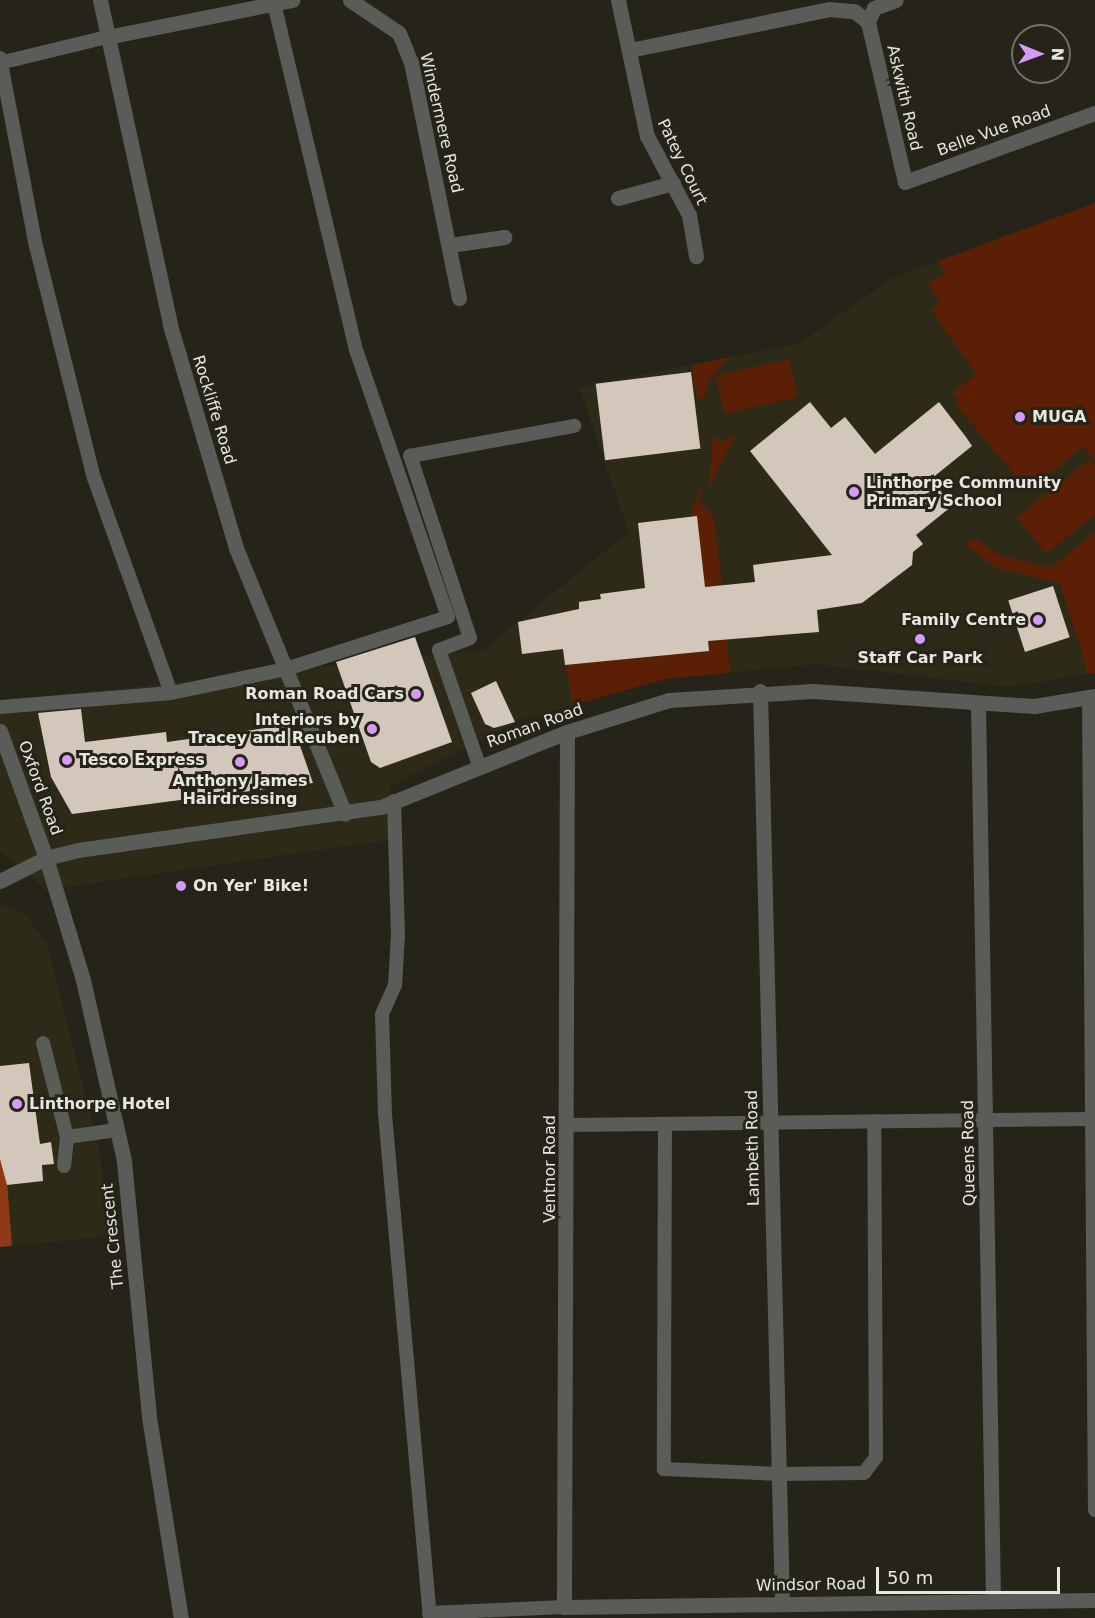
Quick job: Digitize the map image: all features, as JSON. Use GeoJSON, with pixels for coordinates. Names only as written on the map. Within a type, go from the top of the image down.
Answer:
{"type":"FeatureCollection","features":[{"type":"Feature","properties":{"kind":"street","name":"Rockliffe Road"},"geometry":{"type":"LineString","coordinates":[[100,0],[170,325],[236,548],[345,814]]}},
{"type":"Feature","properties":{"kind":"street"},"geometry":{"type":"LineString","coordinates":[[107,37],[232,5],[292,0]]}},
{"type":"Feature","properties":{"kind":"street","name":"Windermere Road"},"geometry":{"type":"LineString","coordinates":[[350,0],[399,33],[411,62],[459,298]]}},
{"type":"Feature","properties":{"kind":"street","name":"Patey Court"},"geometry":{"type":"LineString","coordinates":[[618,0],[647,136],[689,215],[696,255]]}},
{"type":"Feature","properties":{"kind":"street"},"geometry":{"type":"LineString","coordinates":[[630,50],[829,9],[854,10],[868,22],[874,8],[896,0]]}},
{"type":"Feature","properties":{"kind":"street","name":"Askwith Road"},"geometry":{"type":"LineString","coordinates":[[868,22],[905,182]]}},
{"type":"Feature","properties":{"kind":"street","name":"Belle Vue Road"},"geometry":{"type":"LineString","coordinates":[[905,182],[1095,113]]}},
{"type":"Feature","properties":{"kind":"street"},"geometry":{"type":"LineString","coordinates":[[618,198],[673,183]]}},
{"type":"Feature","properties":{"kind":"street"},"geometry":{"type":"LineString","coordinates":[[450,245],[504,237]]}},
{"type":"Feature","properties":{"kind":"street","name":"Roman Road"},"geometry":{"type":"LineString","coordinates":[[0,881],[46,858],[345,814],[394,801],[479,765],[567,732],[669,700],[760,691],[1034,706],[1092,697]]}},
{"type":"Feature","properties":{"kind":"street","name":"Lambeth Road"},"geometry":{"type":"LineString","coordinates":[[760,691],[782,1604]]}},
{"type":"Feature","properties":{"kind":"street","name":"Queens Road"},"geometry":{"type":"LineString","coordinates":[[978,704],[987,1119],[993,1601]]}},
{"type":"Feature","properties":{"kind":"street","name":"Oxford Road"},"geometry":{"type":"LineString","coordinates":[[0,731],[46,858]]}},
{"type":"Feature","properties":{"kind":"street","name":"Ventnor Road"},"geometry":{"type":"LineString","coordinates":[[564,1607],[568,1125],[567,732]]}},
{"type":"Feature","properties":{"kind":"street","name":"The Crescent"},"geometry":{"type":"LineString","coordinates":[[46,858],[84,980],[117,1130],[149,1417],[181,1618]]}},
{"type":"Feature","properties":{"kind":"street","name":"Windsor Road"},"geometry":{"type":"LineString","coordinates":[[564,1607],[1095,1600]]}},
{"type":"Feature","properties":{"kind":"lane"},"geometry":{"type":"LineString","coordinates":[[0,707],[171,693],[286,669],[448,617],[356,350],[274,2]]}},
{"type":"Feature","properties":{"kind":"lane"},"geometry":{"type":"LineString","coordinates":[[107,37],[0,61],[35,242],[94,478],[171,693]]}},
{"type":"Feature","properties":{"kind":"lane"},"geometry":{"type":"LineString","coordinates":[[479,765],[439,650],[470,638],[410,456],[574,426]]}},
{"type":"Feature","properties":{"kind":"lane"},"geometry":{"type":"LineString","coordinates":[[1092,697],[1095,1510]]}},
{"type":"Feature","properties":{"kind":"lane"},"geometry":{"type":"LineString","coordinates":[[394,801],[399,935],[395,985],[382,1014],[386,1114],[430,1616],[564,1607]]}},
{"type":"Feature","properties":{"kind":"lane"},"geometry":{"type":"LineString","coordinates":[[43,1043],[67,1137],[64,1166]]}},
{"type":"Feature","properties":{"kind":"lane"},"geometry":{"type":"LineString","coordinates":[[568,1125],[770,1124],[987,1119],[1093,1110]]}},
{"type":"Feature","properties":{"kind":"lane"},"geometry":{"type":"LineString","coordinates":[[665,1124],[664,1469],[779,1474],[864,1473],[876,1457],[874,1121]]}},
{"type":"Feature","properties":{"kind":"lane"},"geometry":{"type":"LineString","coordinates":[[67,1137],[117,1130]]}},
{"type":"Feature","properties":{"kind":"shaded area","name":"Linthorpe Community Primary School"},"geometry":{"type":"Polygon","coordinates":[[[1095,203],[1095,673],[1009,687],[817,664],[665,679],[519,720],[389,787],[402,838],[46,890],[0,851],[0,701],[483,650],[629,532],[579,387],[798,344],[892,278],[1095,203]]]}},
{"type":"Feature","properties":{"kind":"shaded area"},"geometry":{"type":"Polygon","coordinates":[[[1095,203],[1095,460],[1083,447],[1028,491],[955,404],[959,401],[952,393],[976,374],[931,310],[940,303],[928,284],[945,273],[938,261],[1095,203]]]}},
{"type":"Feature","properties":{"kind":"shaded area"},"geometry":{"type":"Polygon","coordinates":[[[730,357],[709,379],[705,398],[697,399],[691,365],[730,357]]]}},
{"type":"Feature","properties":{"kind":"shaded area"},"geometry":{"type":"Polygon","coordinates":[[[789,359],[798,397],[725,414],[716,376],[789,359]]]}},
{"type":"Feature","properties":{"kind":"shaded area"},"geometry":{"type":"Polygon","coordinates":[[[713,435],[721,442],[735,435],[709,488],[713,435]]]}},
{"type":"Feature","properties":{"kind":"shaded area"},"geometry":{"type":"Polygon","coordinates":[[[1090,459],[1095,466],[1095,515],[1046,554],[1017,517],[1090,459]]]}},
{"type":"Feature","properties":{"kind":"shaded area"},"geometry":{"type":"Polygon","coordinates":[[[702,487],[700,502],[714,517],[722,586],[701,588],[692,507],[702,487]]]}},
{"type":"Feature","properties":{"kind":"shaded area"},"geometry":{"type":"Polygon","coordinates":[[[1095,532],[1095,673],[1088,674],[1060,583],[997,568],[965,545],[975,538],[999,555],[1050,568],[1095,532]]]}},
{"type":"Feature","properties":{"kind":"shaded area"},"geometry":{"type":"Polygon","coordinates":[[[727,638],[730,673],[665,679],[573,705],[565,665],[708,651],[708,641],[727,638]]]}},
{"type":"Feature","properties":{"kind":"shaded area"},"geometry":{"type":"Polygon","coordinates":[[[0,903],[26,915],[48,946],[99,1149],[111,1236],[0,1247],[0,903]]]}},
{"type":"Feature","properties":{"kind":"shaded area"},"geometry":{"type":"Polygon","coordinates":[[[0,1159],[6,1169],[12,1246],[0,1247],[0,1159]]]}},
{"type":"Feature","properties":{"kind":"building"},"geometry":{"type":"Polygon","coordinates":[[[691,372],[700,448],[605,460],[596,384],[691,372]]]}},
{"type":"Feature","properties":{"kind":"building"},"geometry":{"type":"Polygon","coordinates":[[[810,402],[831,428],[845,417],[875,454],[939,402],[972,446],[931,479],[952,506],[916,535],[923,544],[913,552],[912,565],[862,603],[817,610],[819,632],[708,641],[709,651],[565,665],[563,649],[522,654],[518,622],[579,609],[579,602],[601,599],[600,594],[645,588],[638,523],[697,516],[705,587],[755,582],[753,565],[832,555],[750,451],[810,402]]]}},
{"type":"Feature","properties":{"kind":"building","name":"Family Centre"},"geometry":{"type":"Polygon","coordinates":[[[1053,586],[1070,637],[1025,652],[1008,601],[1053,586]]]}},
{"type":"Feature","properties":{"kind":"building"},"geometry":{"type":"Polygon","coordinates":[[[415,637],[452,742],[380,768],[371,762],[336,662],[415,637]]]}},
{"type":"Feature","properties":{"kind":"building"},"geometry":{"type":"Polygon","coordinates":[[[496,681],[515,722],[494,728],[485,724],[471,693],[496,681]]]}},
{"type":"Feature","properties":{"kind":"building"},"geometry":{"type":"Polygon","coordinates":[[[81,709],[85,742],[166,732],[167,742],[272,727],[271,716],[289,714],[313,783],[72,814],[51,777],[38,713],[81,709]]]}},
{"type":"Feature","properties":{"kind":"building","name":"Linthorpe Hotel"},"geometry":{"type":"Polygon","coordinates":[[[29,1063],[40,1144],[51,1142],[54,1164],[42,1165],[43,1181],[7,1185],[0,1159],[0,1066],[29,1063]]]}},
{"type":"Feature","properties":{"kind":"place","name":"MUGA"},"geometry":{"type":"Point","coordinates":[1020,417]}},
{"type":"Feature","properties":{"kind":"place","name":"Linthorpe Community Primary School"},"geometry":{"type":"Point","coordinates":[854,492]}},
{"type":"Feature","properties":{"kind":"place","name":"Family Centre"},"geometry":{"type":"Point","coordinates":[1038,620]}},
{"type":"Feature","properties":{"kind":"place","name":"Staff Car Park"},"geometry":{"type":"Point","coordinates":[920,639]}},
{"type":"Feature","properties":{"kind":"place","name":"Roman Road Cars"},"geometry":{"type":"Point","coordinates":[416,694]}},
{"type":"Feature","properties":{"kind":"place","name":"Interiors by Tracey and Reuben"},"geometry":{"type":"Point","coordinates":[372,729]}},
{"type":"Feature","properties":{"kind":"place","name":"Tesco Express"},"geometry":{"type":"Point","coordinates":[67,760]}},
{"type":"Feature","properties":{"kind":"place","name":"Anthony James Hairdressing"},"geometry":{"type":"Point","coordinates":[240,762]}},
{"type":"Feature","properties":{"kind":"place","name":"On Yer' Bike!"},"geometry":{"type":"Point","coordinates":[181,886]}},
{"type":"Feature","properties":{"kind":"place","name":"Linthorpe Hotel"},"geometry":{"type":"Point","coordinates":[17,1104]}}]}
